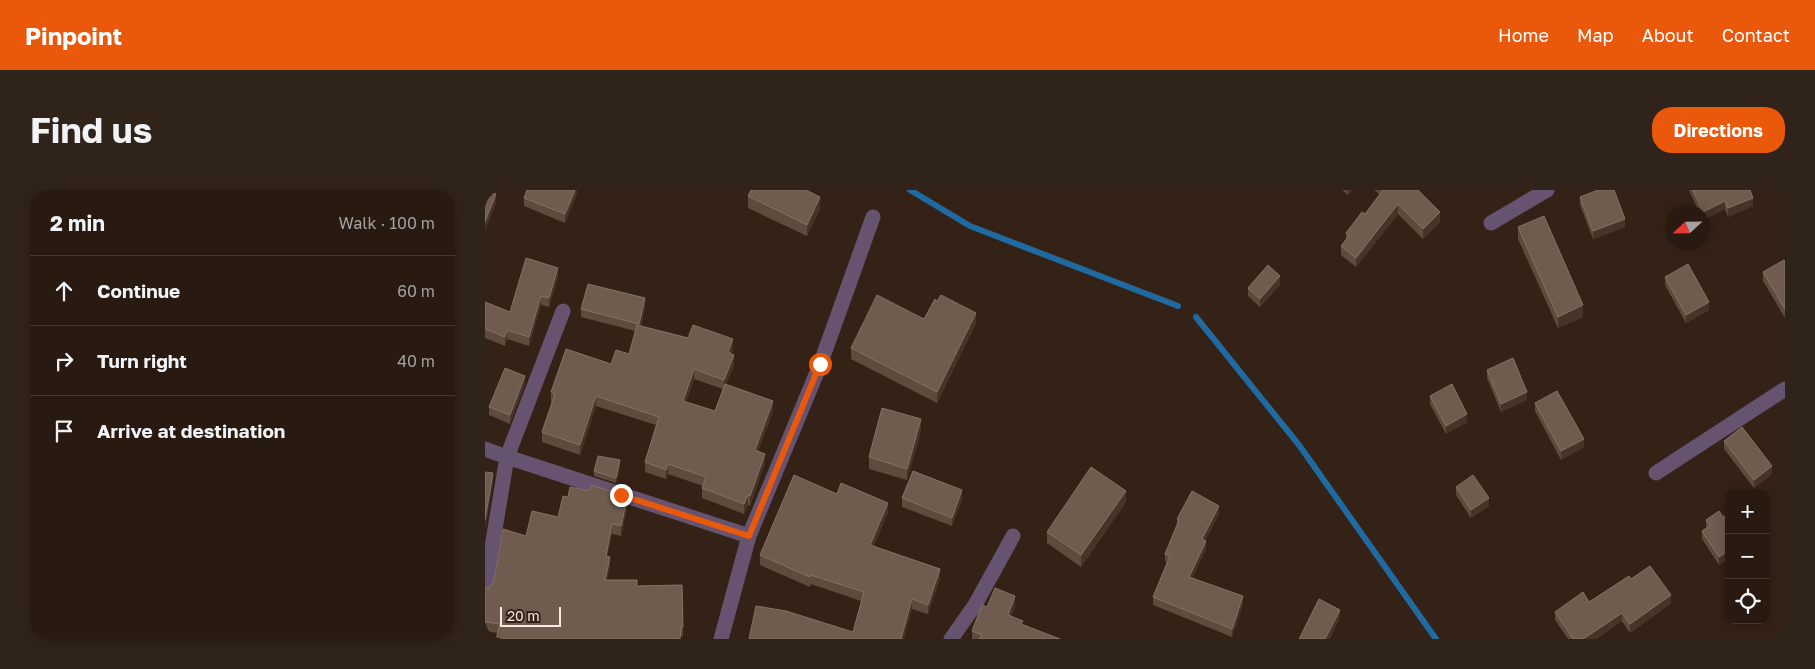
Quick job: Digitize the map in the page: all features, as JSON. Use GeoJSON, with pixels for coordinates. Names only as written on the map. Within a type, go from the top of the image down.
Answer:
{"type":"FeatureCollection","features":[{"type":"Feature","properties":{"kind":"street"},"geometry":{"type":"LineString","coordinates":[[1491,223],[1547,190]]}},
{"type":"Feature","properties":{"kind":"street"},"geometry":{"type":"LineString","coordinates":[[721,639],[749,536],[820,364],[873,217]]}},
{"type":"Feature","properties":{"kind":"street"},"geometry":{"type":"LineString","coordinates":[[485,589],[507,457],[563,311]]}},
{"type":"Feature","properties":{"kind":"street"},"geometry":{"type":"LineString","coordinates":[[1656,473],[1785,389]]}},
{"type":"Feature","properties":{"kind":"street"},"geometry":{"type":"LineString","coordinates":[[485,449],[749,536]]}},
{"type":"Feature","properties":{"kind":"street"},"geometry":{"type":"LineString","coordinates":[[951,639],[975,605],[1013,536]]}},
{"type":"Feature","properties":{"kind":"building"},"geometry":{"type":"Polygon","coordinates":[[[485,190],[496,194],[485,222],[485,190]]]}},
{"type":"Feature","properties":{"kind":"building"},"geometry":{"type":"Polygon","coordinates":[[[527,190],[575,190],[565,214],[524,198],[527,190]]]}},
{"type":"Feature","properties":{"kind":"building"},"geometry":{"type":"Polygon","coordinates":[[[751,190],[806,190],[820,197],[807,225],[748,196],[751,190]]]}},
{"type":"Feature","properties":{"kind":"building"},"geometry":{"type":"Polygon","coordinates":[[[1383,190],[1418,190],[1440,212],[1423,229],[1398,204],[1356,258],[1341,246],[1349,236],[1346,233],[1362,212],[1365,214],[1383,190]]]}},
{"type":"Feature","properties":{"kind":"building"},"geometry":{"type":"Polygon","coordinates":[[[1598,190],[1614,190],[1625,219],[1593,231],[1580,197],[1598,190]]]}},
{"type":"Feature","properties":{"kind":"building"},"geometry":{"type":"Polygon","coordinates":[[[1693,190],[1750,190],[1753,198],[1728,208],[1725,201],[1710,208],[1710,205],[1700,205],[1693,190]]]}},
{"type":"Feature","properties":{"kind":"building"},"geometry":{"type":"Polygon","coordinates":[[[1544,216],[1583,305],[1558,317],[1518,227],[1544,216]]]}},
{"type":"Feature","properties":{"kind":"building"},"geometry":{"type":"Polygon","coordinates":[[[526,258],[558,268],[549,298],[541,296],[529,337],[507,330],[505,337],[485,329],[485,302],[510,312],[526,258]]]}},
{"type":"Feature","properties":{"kind":"building"},"geometry":{"type":"Polygon","coordinates":[[[1784,260],[1785,262],[1785,309],[1763,272],[1784,260]]]}},
{"type":"Feature","properties":{"kind":"building"},"geometry":{"type":"Polygon","coordinates":[[[1688,264],[1709,302],[1686,315],[1665,277],[1688,264]]]}},
{"type":"Feature","properties":{"kind":"building"},"geometry":{"type":"Polygon","coordinates":[[[1268,265],[1280,276],[1260,299],[1248,288],[1268,265]]]}},
{"type":"Feature","properties":{"kind":"building"},"geometry":{"type":"Polygon","coordinates":[[[588,284],[645,298],[639,324],[581,309],[588,284]]]}},
{"type":"Feature","properties":{"kind":"building"},"geometry":{"type":"Polygon","coordinates":[[[877,295],[924,319],[935,299],[937,301],[941,295],[976,313],[937,392],[851,348],[877,295]]]}},
{"type":"Feature","properties":{"kind":"building"},"geometry":{"type":"Polygon","coordinates":[[[637,325],[688,338],[693,325],[733,339],[728,352],[734,355],[724,380],[694,369],[683,401],[715,411],[725,384],[773,401],[755,450],[765,454],[750,496],[748,495],[744,504],[702,488],[706,477],[668,464],[666,470],[645,462],[659,417],[596,396],[580,445],[542,432],[555,394],[551,392],[566,349],[611,364],[616,350],[629,354],[637,325]]]}},
{"type":"Feature","properties":{"kind":"building"},"geometry":{"type":"Polygon","coordinates":[[[1513,358],[1527,392],[1501,404],[1487,370],[1513,358]]]}},
{"type":"Feature","properties":{"kind":"building"},"geometry":{"type":"Polygon","coordinates":[[[505,368],[525,376],[510,415],[489,407],[505,368]]]}},
{"type":"Feature","properties":{"kind":"building"},"geometry":{"type":"Polygon","coordinates":[[[1452,384],[1467,414],[1446,426],[1430,396],[1452,384]]]}},
{"type":"Feature","properties":{"kind":"building"},"geometry":{"type":"Polygon","coordinates":[[[1557,391],[1584,439],[1561,451],[1535,403],[1557,391]]]}},
{"type":"Feature","properties":{"kind":"building"},"geometry":{"type":"Polygon","coordinates":[[[882,408],[921,419],[907,469],[869,457],[882,408]]]}},
{"type":"Feature","properties":{"kind":"building"},"geometry":{"type":"Polygon","coordinates":[[[1742,427],[1772,466],[1754,480],[1724,441],[1742,427]]]}},
{"type":"Feature","properties":{"kind":"building"},"geometry":{"type":"Polygon","coordinates":[[[598,456],[620,460],[616,478],[594,471],[598,456]]]}},
{"type":"Feature","properties":{"kind":"building"},"geometry":{"type":"Polygon","coordinates":[[[1091,467],[1126,491],[1081,555],[1047,532],[1091,467]]]}},
{"type":"Feature","properties":{"kind":"building"},"geometry":{"type":"Polygon","coordinates":[[[913,471],[962,490],[952,518],[902,498],[913,471]]]}},
{"type":"Feature","properties":{"kind":"building"},"geometry":{"type":"Polygon","coordinates":[[[485,472],[493,473],[485,520],[485,472]]]}},
{"type":"Feature","properties":{"kind":"building"},"geometry":{"type":"Polygon","coordinates":[[[794,475],[837,494],[841,483],[888,503],[870,545],[940,569],[928,605],[912,599],[901,639],[749,639],[756,606],[786,611],[853,632],[864,592],[811,575],[810,577],[760,555],[794,475]]]}},
{"type":"Feature","properties":{"kind":"building"},"geometry":{"type":"Polygon","coordinates":[[[1473,475],[1489,498],[1471,510],[1456,487],[1473,475]]]}},
{"type":"Feature","properties":{"kind":"building"},"geometry":{"type":"Polygon","coordinates":[[[591,485],[613,492],[612,496],[627,499],[621,526],[612,524],[606,556],[610,557],[605,580],[637,580],[637,586],[682,585],[683,627],[681,627],[680,639],[496,639],[500,624],[485,622],[485,588],[489,588],[494,581],[503,529],[526,536],[532,511],[558,517],[563,496],[568,497],[570,487],[589,491],[591,485]]]}},
{"type":"Feature","properties":{"kind":"building"},"geometry":{"type":"Polygon","coordinates":[[[1192,491],[1219,506],[1202,539],[1206,541],[1189,577],[1243,596],[1232,629],[1153,597],[1170,556],[1165,554],[1179,520],[1177,519],[1192,491]]]}},
{"type":"Feature","properties":{"kind":"building"},"geometry":{"type":"Polygon","coordinates":[[[1719,511],[1723,517],[1725,516],[1725,553],[1719,557],[1702,531],[1710,526],[1706,520],[1719,511]]]}},
{"type":"Feature","properties":{"kind":"building"},"geometry":{"type":"Polygon","coordinates":[[[1650,566],[1671,595],[1630,624],[1622,613],[1583,639],[1573,639],[1555,612],[1583,592],[1589,602],[1629,576],[1631,579],[1650,566]]]}},
{"type":"Feature","properties":{"kind":"building"},"geometry":{"type":"Polygon","coordinates":[[[995,588],[1015,596],[1008,615],[1023,621],[1021,624],[1060,639],[979,639],[982,635],[972,631],[982,605],[987,607],[995,588]]]}},
{"type":"Feature","properties":{"kind":"building"},"geometry":{"type":"Polygon","coordinates":[[[1319,599],[1340,610],[1325,639],[1299,639],[1319,599]]]}},
{"type":"Feature","properties":{"kind":"waterway"},"geometry":{"type":"LineString","coordinates":[[910,190],[970,226],[1178,306]]}},
{"type":"Feature","properties":{"kind":"waterway"},"geometry":{"type":"LineString","coordinates":[[1196,317],[1299,445],[1436,639]]}},
{"type":"Feature","properties":{"kind":"route"},"geometry":{"type":"LineString","coordinates":[[621,495],[749,536],[820,364]]}}]}
